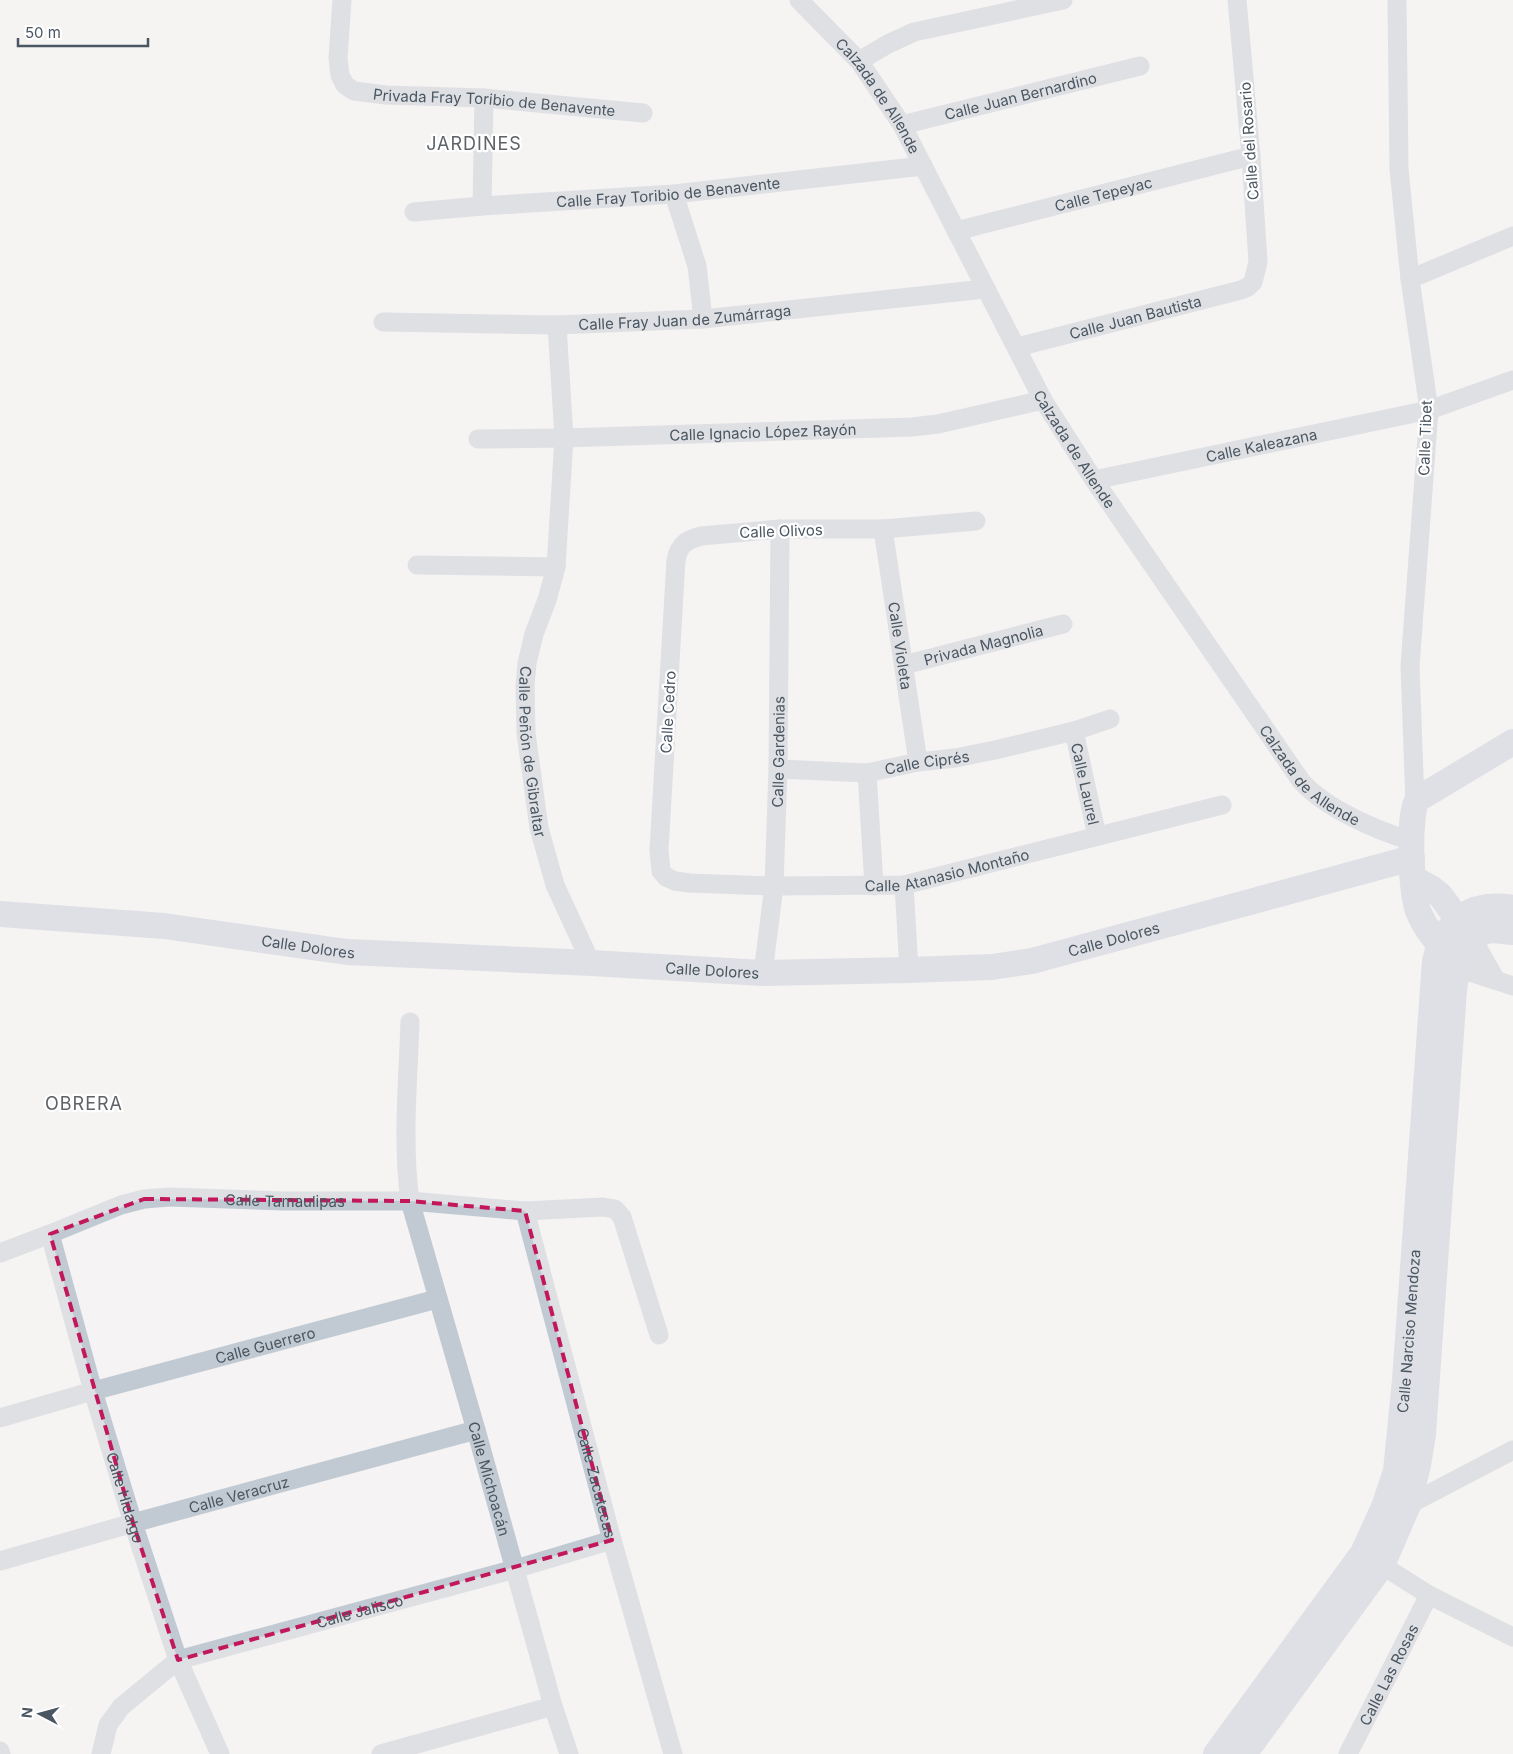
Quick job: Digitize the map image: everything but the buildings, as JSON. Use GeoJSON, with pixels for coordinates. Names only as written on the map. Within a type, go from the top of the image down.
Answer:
{"type":"FeatureCollection","features":[{"type":"Feature","properties":{"kind":"street","name":"Privada Fray Toribio de Benavente"},"geometry":{"type":"LineString","coordinates":[[342,0],[338,58],[340,75],[345,85],[354,91],[365,94],[484,98],[643,113]]}},
{"type":"Feature","properties":{"kind":"street","name":"Calzada de Allende"},"geometry":{"type":"LineString","coordinates":[[799,0],[859,61],[902,125],[1044,400],[1094,480],[1300,781],[1316,795],[1355,819],[1374,828],[1412,859]]}},
{"type":"Feature","properties":{"kind":"street"},"geometry":{"type":"LineString","coordinates":[[859,61],[888,44],[914,32],[1063,0]]}},
{"type":"Feature","properties":{"kind":"street","name":"Calle del Rosario"},"geometry":{"type":"LineString","coordinates":[[1238,0],[1258,262],[1253,282]]}},
{"type":"Feature","properties":{"kind":"street","name":"Calle Tibet"},"geometry":{"type":"LineString","coordinates":[[1397,0],[1399,169],[1410,279],[1429,410],[1410,666],[1415,803],[1413,811],[1412,859],[1416,905],[1419,913],[1424,924],[1439,944],[1458,964]]}},
{"type":"Feature","properties":{"kind":"street","name":"Calle Juan Bernardino"},"geometry":{"type":"LineString","coordinates":[[902,125],[1140,66]]}},
{"type":"Feature","properties":{"kind":"street"},"geometry":{"type":"LineString","coordinates":[[482,206],[484,98]]}},
{"type":"Feature","properties":{"kind":"street","name":"Calle Tepeyac"},"geometry":{"type":"LineString","coordinates":[[956,231],[1251,156]]}},
{"type":"Feature","properties":{"kind":"street","name":"Calle Fray Toribio de Benavente"},"geometry":{"type":"LineString","coordinates":[[414,212],[674,194],[923,166]]}},
{"type":"Feature","properties":{"kind":"street"},"geometry":{"type":"LineString","coordinates":[[674,194],[697,266],[703,319]]}},
{"type":"Feature","properties":{"kind":"street"},"geometry":{"type":"LineString","coordinates":[[1410,279],[1513,236]]}},
{"type":"Feature","properties":{"kind":"street","name":"Calle Juan Bautista"},"geometry":{"type":"LineString","coordinates":[[1017,347],[1241,290],[1253,282]]}},
{"type":"Feature","properties":{"kind":"street","name":"Calle Fray Juan de Zumárraga"},"geometry":{"type":"LineString","coordinates":[[383,322],[557,326],[703,319],[985,289]]}},
{"type":"Feature","properties":{"kind":"street","name":"Calle Peñón de Gibraltar"},"geometry":{"type":"LineString","coordinates":[[557,326],[564,438],[556,567],[547,600],[534,634],[527,663],[525,686],[526,733],[539,828],[555,885],[591,963]]}},
{"type":"Feature","properties":{"kind":"street"},"geometry":{"type":"LineString","coordinates":[[1429,410],[1513,380]]}},
{"type":"Feature","properties":{"kind":"street","name":"Calle Ignacio López Rayón"},"geometry":{"type":"LineString","coordinates":[[478,439],[912,427],[938,424],[1044,400]]}},
{"type":"Feature","properties":{"kind":"street","name":"Calle Kaleazana"},"geometry":{"type":"LineString","coordinates":[[1094,480],[1429,410]]}},
{"type":"Feature","properties":{"kind":"street","name":"Calle Olivos"},"geometry":{"type":"LineString","coordinates":[[681,546],[689,539],[701,536],[780,529],[883,529],[976,521]]}},
{"type":"Feature","properties":{"kind":"street","name":"Calle Gardenias"},"geometry":{"type":"LineString","coordinates":[[763,973],[774,886],[778,769],[780,529]]}},
{"type":"Feature","properties":{"kind":"street","name":"Calle Violeta"},"geometry":{"type":"LineString","coordinates":[[883,529],[918,762]]}},
{"type":"Feature","properties":{"kind":"street","name":"Calle Cedro"},"geometry":{"type":"LineString","coordinates":[[666,877],[661,871],[660,850],[676,560],[681,546]]}},
{"type":"Feature","properties":{"kind":"street"},"geometry":{"type":"LineString","coordinates":[[417,565],[556,567]]}},
{"type":"Feature","properties":{"kind":"street","name":"Privada Magnolia"},"geometry":{"type":"LineString","coordinates":[[904,665],[1063,624]]}},
{"type":"Feature","properties":{"kind":"street","name":"Calle Ciprés"},"geometry":{"type":"LineString","coordinates":[[778,769],[867,773],[918,762],[955,758],[1074,731],[1110,719]]}},
{"type":"Feature","properties":{"kind":"street","name":"Calle Laurel"},"geometry":{"type":"LineString","coordinates":[[1074,731],[1097,836]]}},
{"type":"Feature","properties":{"kind":"street"},"geometry":{"type":"LineString","coordinates":[[1415,803],[1426,794],[1513,742]]}},
{"type":"Feature","properties":{"kind":"street"},"geometry":{"type":"LineString","coordinates":[[867,773],[874,886]]}},
{"type":"Feature","properties":{"kind":"street","name":"Calle Atanasio Montaño"},"geometry":{"type":"LineString","coordinates":[[666,877],[675,881],[689,883],[774,886],[904,886],[1222,805]]}},
{"type":"Feature","properties":{"kind":"street"},"geometry":{"type":"LineString","coordinates":[[1412,859],[1431,888],[1440,895],[1505,983]]}},
{"type":"Feature","properties":{"kind":"street","name":"Calle Dolores"},"geometry":{"type":"LineString","coordinates":[[0,914],[164,926],[347,952],[763,973],[992,967],[1032,961],[1412,859]]}},
{"type":"Feature","properties":{"kind":"street"},"geometry":{"type":"LineString","coordinates":[[904,886],[909,970]]}},
{"type":"Feature","properties":{"kind":"street"},"geometry":{"type":"LineString","coordinates":[[1457,919],[1490,906],[1513,908]]}},
{"type":"Feature","properties":{"kind":"street","name":"Calle Narciso Mendoza"},"geometry":{"type":"LineString","coordinates":[[1216,1754],[1372,1559],[1397,1463],[1405,1380],[1434,971],[1439,944],[1457,919]]}},
{"type":"Feature","properties":{"kind":"street"},"geometry":{"type":"LineString","coordinates":[[1473,940],[1482,932],[1493,930],[1513,932]]}},
{"type":"Feature","properties":{"kind":"street","name":"Calle Narciso Mendoza"},"geometry":{"type":"LineString","coordinates":[[1244,1754],[1408,1505],[1418,1465],[1423,1434],[1454,990],[1458,964],[1473,940]]}},
{"type":"Feature","properties":{"kind":"street"},"geometry":{"type":"LineString","coordinates":[[1458,964],[1473,973],[1505,983]]}},
{"type":"Feature","properties":{"kind":"street","name":"Calle Michoacán"},"geometry":{"type":"LineString","coordinates":[[410,1022],[406,1149],[406,1172],[410,1201],[553,1706],[569,1754]]}},
{"type":"Feature","properties":{"kind":"street","name":"Calle Tamaulipas"},"geometry":{"type":"LineString","coordinates":[[0,1253],[120,1206],[144,1200],[170,1197],[284,1201],[410,1201],[524,1211],[612,1208],[620,1213],[625,1226],[659,1335]]}},
{"type":"Feature","properties":{"kind":"street","name":"Calle Zacatecas"},"geometry":{"type":"LineString","coordinates":[[524,1211],[612,1540],[673,1754]]}},
{"type":"Feature","properties":{"kind":"street","name":"Calle Hidalgo"},"geometry":{"type":"LineString","coordinates":[[50,1234],[132,1522],[178,1660],[220,1754]]}},
{"type":"Feature","properties":{"kind":"street","name":"Calle Guerrero"},"geometry":{"type":"LineString","coordinates":[[0,1418],[93,1390],[437,1299]]}},
{"type":"Feature","properties":{"kind":"street","name":"Calle Veracruz"},"geometry":{"type":"LineString","coordinates":[[0,1561],[132,1522],[476,1430]]}},
{"type":"Feature","properties":{"kind":"street"},"geometry":{"type":"LineString","coordinates":[[1408,1505],[1513,1450]]}},
{"type":"Feature","properties":{"kind":"street","name":"Calle Jalisco"},"geometry":{"type":"LineString","coordinates":[[101,1754],[108,1725],[121,1707],[178,1660],[515,1569],[612,1540]]}},
{"type":"Feature","properties":{"kind":"street"},"geometry":{"type":"LineString","coordinates":[[1372,1559],[1429,1595],[1513,1637]]}},
{"type":"Feature","properties":{"kind":"street","name":"Calle Las Rosas"},"geometry":{"type":"LineString","coordinates":[[1348,1754],[1429,1595]]}},
{"type":"Feature","properties":{"kind":"street"},"geometry":{"type":"LineString","coordinates":[[381,1754],[553,1706]]}},
{"type":"Feature","properties":{"kind":"highlighted area"},"geometry":{"type":"Polygon","coordinates":[[[144,1199],[410,1201],[525,1211],[612,1540],[178,1660],[133,1523],[50,1234],[144,1199]]]}},
{"type":"Feature","properties":{"kind":"district","name":"JARDINES"},"geometry":{"type":"Point","coordinates":[474,143]}},
{"type":"Feature","properties":{"kind":"district","name":"OBRERA"},"geometry":{"type":"Point","coordinates":[84,1103]}}]}
